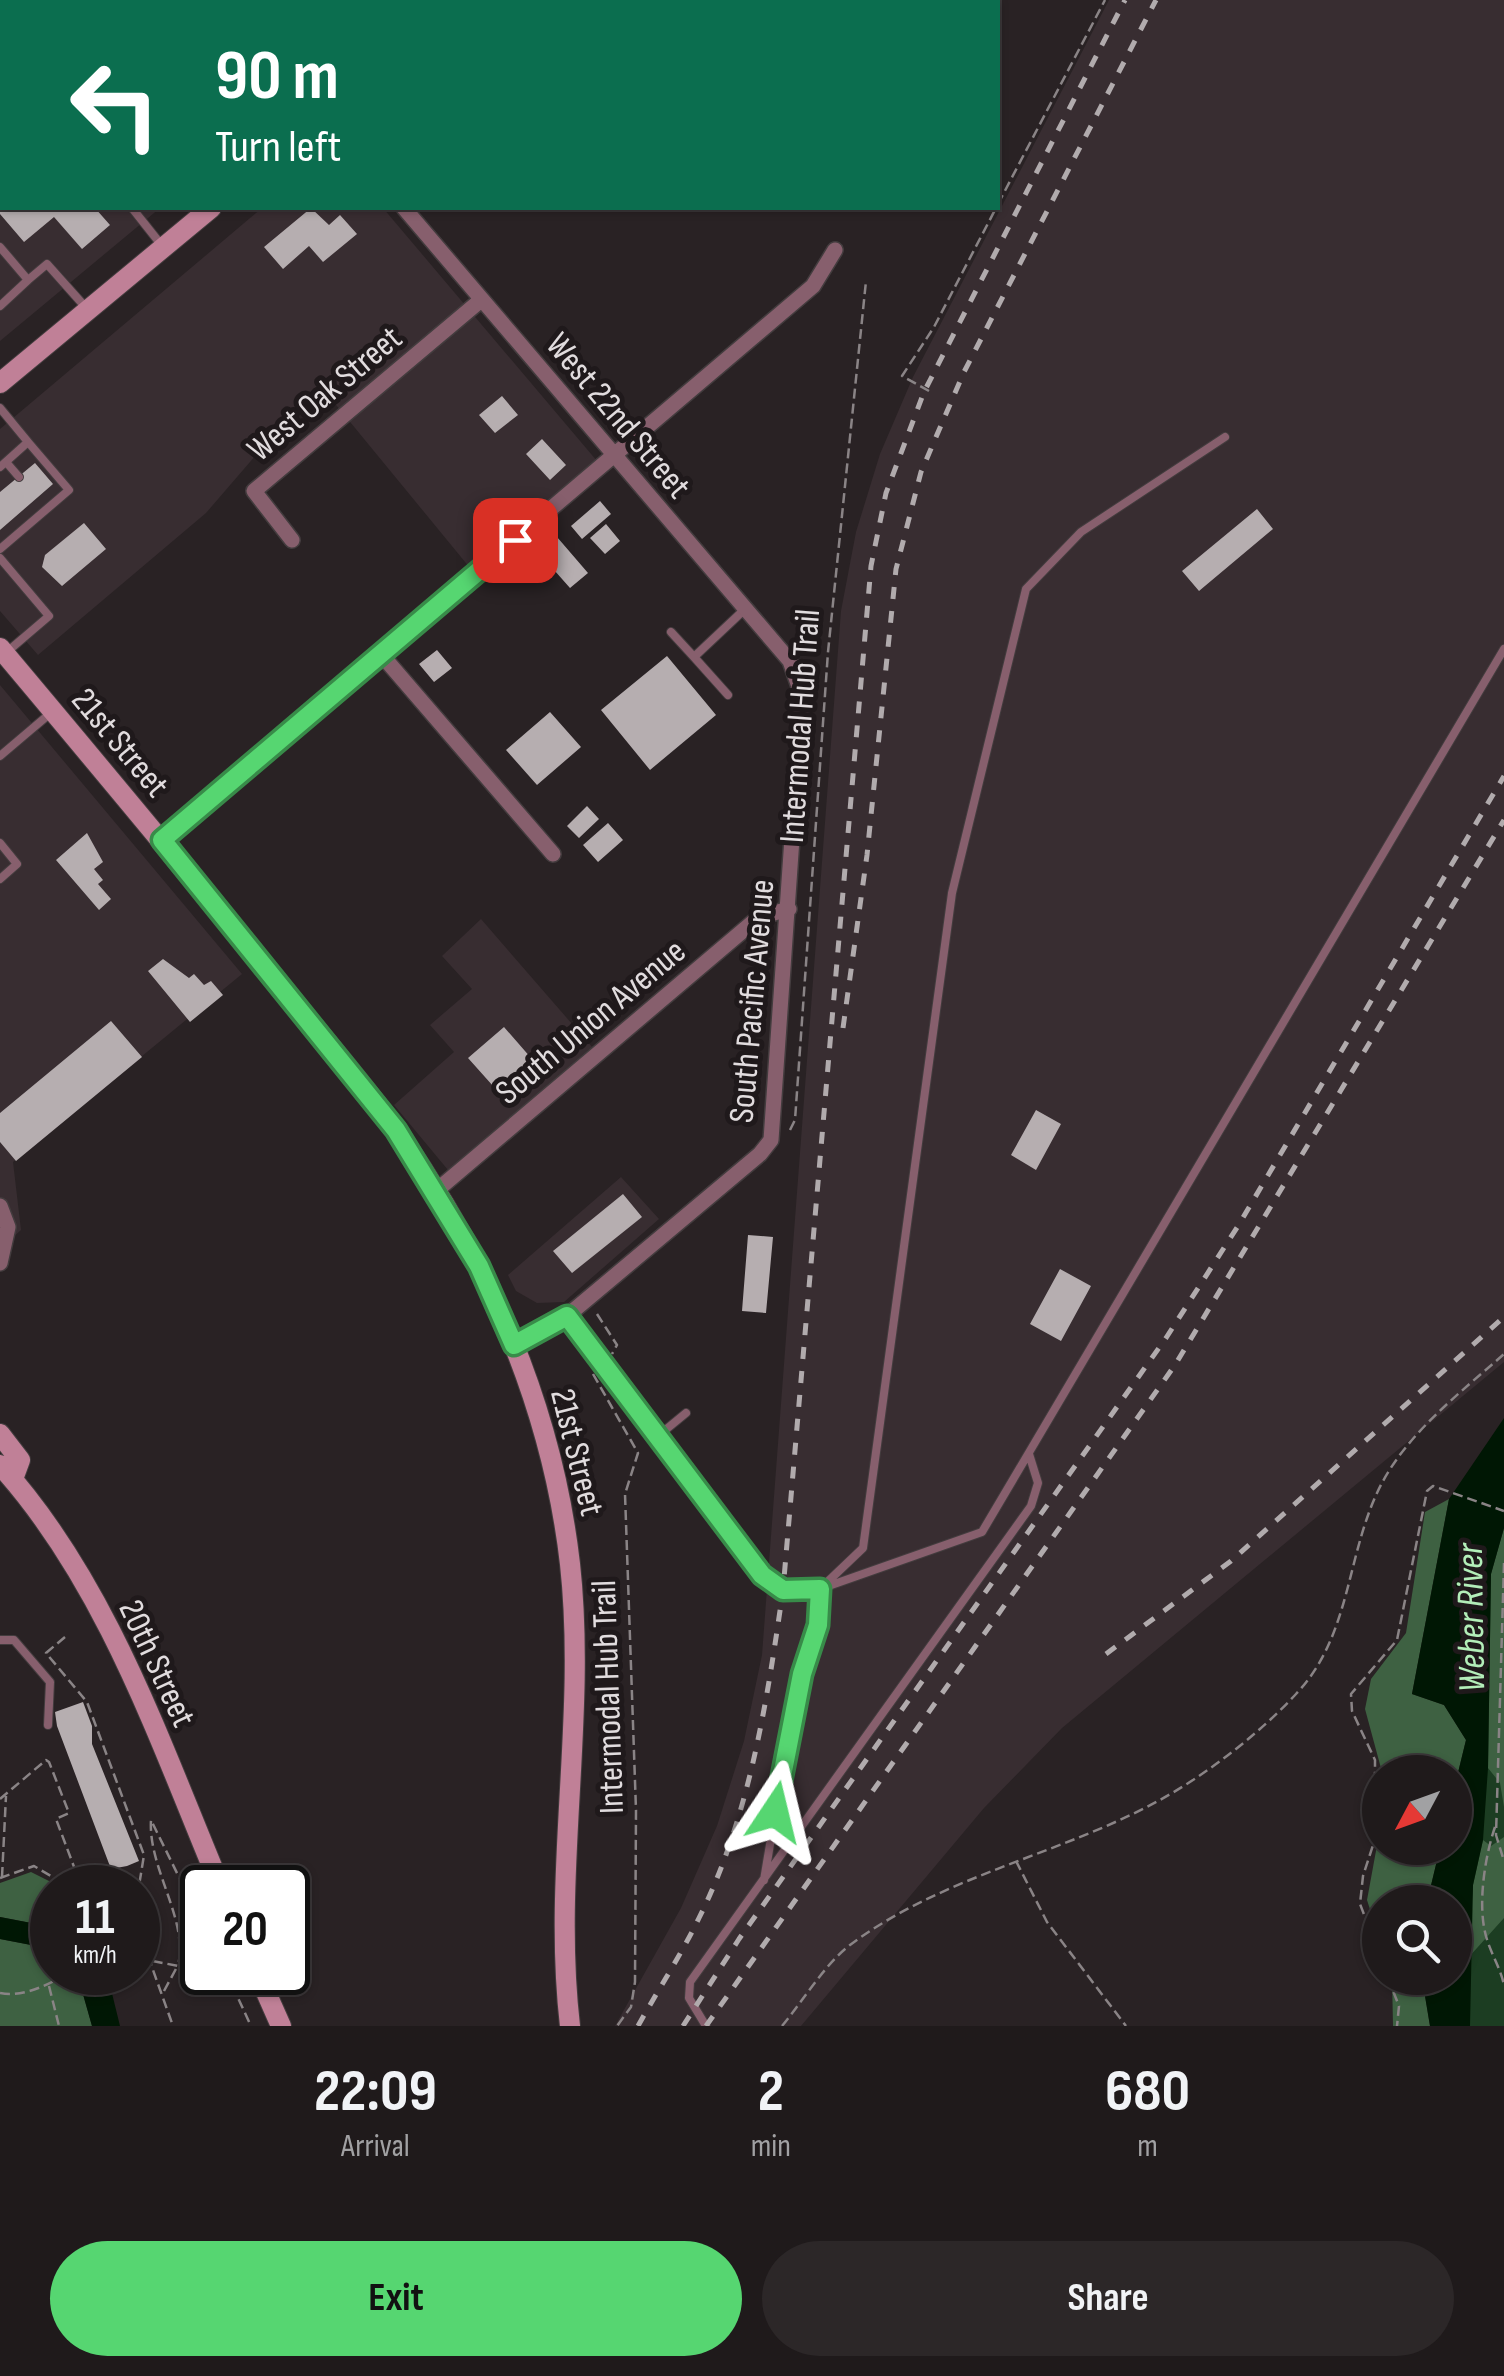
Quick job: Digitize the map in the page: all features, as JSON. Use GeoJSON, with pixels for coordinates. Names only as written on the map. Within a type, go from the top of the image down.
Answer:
{"type":"FeatureCollection","features":[{"type":"Feature","properties":{"kind":"main road"},"geometry":{"type":"LineString","coordinates":[[0,382],[209,210]]}},
{"type":"Feature","properties":{"kind":"main road","name":"21st Street"},"geometry":{"type":"LineString","coordinates":[[2,651],[162,840],[396,1130],[479,1266],[514,1345],[541,1417],[560,1493],[570,1566],[575,1698],[566,1905],[569,2015]]}},
{"type":"Feature","properties":{"kind":"main road","name":"20th Street"},"geometry":{"type":"LineString","coordinates":[[0,1434],[20,1460],[4,1478],[102,1614],[211,1865]]}},
{"type":"Feature","properties":{"kind":"main road"},"geometry":{"type":"LineString","coordinates":[[268,1995],[282,2026]]}},
{"type":"Feature","properties":{"kind":"street","name":"West 22nd Street"},"geometry":{"type":"LineString","coordinates":[[406,210],[790,661]]}},
{"type":"Feature","properties":{"kind":"street"},"geometry":{"type":"LineString","coordinates":[[162,840],[813,286],[835,250]]}},
{"type":"Feature","properties":{"kind":"street","name":"West Oak Street"},"geometry":{"type":"LineString","coordinates":[[292,540],[254,492],[482,300]]}},
{"type":"Feature","properties":{"kind":"street"},"geometry":{"type":"LineString","coordinates":[[380,652],[553,854]]}},
{"type":"Feature","properties":{"kind":"street","name":"South Pacific Avenue"},"geometry":{"type":"LineString","coordinates":[[514,1345],[567,1316],[760,1154],[771,1140],[802,695],[790,661]]}},
{"type":"Feature","properties":{"kind":"street","name":"South Union Avenue"},"geometry":{"type":"LineString","coordinates":[[436,1191],[758,918],[789,908]]}},
{"type":"Feature","properties":{"kind":"street"},"geometry":{"type":"LineString","coordinates":[[0,1206],[8,1227],[0,1264]]}},
{"type":"Feature","properties":{"kind":"lane"},"geometry":{"type":"LineString","coordinates":[[134,210],[163,247]]}},
{"type":"Feature","properties":{"kind":"lane"},"geometry":{"type":"LineString","coordinates":[[0,247],[28,280]]}},
{"type":"Feature","properties":{"kind":"lane"},"geometry":{"type":"LineString","coordinates":[[0,306],[47,264],[88,310]]}},
{"type":"Feature","properties":{"kind":"lane"},"geometry":{"type":"LineString","coordinates":[[0,408],[69,490],[0,548]]}},
{"type":"Feature","properties":{"kind":"lane"},"geometry":{"type":"LineString","coordinates":[[764,1880],[787,1744],[818,1625],[820,1589],[863,1548],[952,893],[1026,589],[1081,532],[1225,437]]}},
{"type":"Feature","properties":{"kind":"lane"},"geometry":{"type":"LineString","coordinates":[[19,476],[3,465],[28,442]]}},
{"type":"Feature","properties":{"kind":"lane"},"geometry":{"type":"LineString","coordinates":[[37,498],[46,509]]}},
{"type":"Feature","properties":{"kind":"lane"},"geometry":{"type":"LineString","coordinates":[[15,516],[25,528]]}},
{"type":"Feature","properties":{"kind":"lane"},"geometry":{"type":"LineString","coordinates":[[0,558],[49,616],[2,651]]}},
{"type":"Feature","properties":{"kind":"lane"},"geometry":{"type":"LineString","coordinates":[[694,657],[745,609]]}},
{"type":"Feature","properties":{"kind":"lane"},"geometry":{"type":"LineString","coordinates":[[671,632],[728,695]]}},
{"type":"Feature","properties":{"kind":"lane"},"geometry":{"type":"LineString","coordinates":[[567,1316],[762,1575],[783,1590],[820,1589],[982,1532],[1504,649]]}},
{"type":"Feature","properties":{"kind":"lane"},"geometry":{"type":"LineString","coordinates":[[0,756],[53,711]]}},
{"type":"Feature","properties":{"kind":"lane"},"geometry":{"type":"LineString","coordinates":[[0,843],[17,864],[0,878]]}},
{"type":"Feature","properties":{"kind":"lane"},"geometry":{"type":"LineString","coordinates":[[658,1436],[686,1412]]}},
{"type":"Feature","properties":{"kind":"lane"},"geometry":{"type":"LineString","coordinates":[[706,2026],[688,1998],[690,1982],[1031,1506],[1038,1484],[1029,1454]]}},
{"type":"Feature","properties":{"kind":"lane"},"geometry":{"type":"LineString","coordinates":[[0,1640],[14,1640],[50,1682],[48,1725]]}},
{"type":"Feature","properties":{"kind":"path"},"geometry":{"type":"LineString","coordinates":[[1000,200],[1105,0]]}},
{"type":"Feature","properties":{"kind":"path"},"geometry":{"type":"LineString","coordinates":[[929,391],[902,376],[934,327],[995,210]]}},
{"type":"Feature","properties":{"kind":"path","name":"Intermodal Hub Trail"},"geometry":{"type":"LineString","coordinates":[[789,1132],[795,1120],[828,652],[866,281]]}},
{"type":"Feature","properties":{"kind":"path"},"geometry":{"type":"LineString","coordinates":[[590,1297],[617,1345],[609,1358]]}},
{"type":"Feature","properties":{"kind":"path"},"geometry":{"type":"LineString","coordinates":[[782,2026],[847,1947],[913,1906],[1157,1802],[1241,1741],[1296,1694],[1322,1660],[1341,1621],[1385,1476],[1450,1401],[1504,1354]]}},
{"type":"Feature","properties":{"kind":"path","name":"Intermodal Hub Trail"},"geometry":{"type":"LineString","coordinates":[[591,1377],[638,1453],[626,1494],[636,1810],[635,1982],[630,2007],[617,2026]]}},
{"type":"Feature","properties":{"kind":"path"},"geometry":{"type":"LineString","coordinates":[[1362,1909],[1362,1876],[1375,1839],[1375,1760],[1352,1711],[1351,1694],[1397,1640],[1427,1491],[1433,1486],[1504,1511]]}},
{"type":"Feature","properties":{"kind":"path"},"geometry":{"type":"LineString","coordinates":[[1504,1563],[1496,1825],[1488,1853],[1484,1912],[1485,1932],[1504,1986]]}},
{"type":"Feature","properties":{"kind":"path"},"geometry":{"type":"LineString","coordinates":[[64,1637],[46,1653],[87,1702],[144,1855],[142,1865]]}},
{"type":"Feature","properties":{"kind":"path"},"geometry":{"type":"LineString","coordinates":[[6,1804],[0,1802],[6,1794],[46,1760],[49,1762],[69,1813],[56,1819],[73,1865]]}},
{"type":"Feature","properties":{"kind":"path"},"geometry":{"type":"LineString","coordinates":[[6,1794],[1,1878],[30,1867]]}},
{"type":"Feature","properties":{"kind":"path"},"geometry":{"type":"LineString","coordinates":[[180,1879],[151,1820],[150,1846],[180,1942]]}},
{"type":"Feature","properties":{"kind":"path"},"geometry":{"type":"LineString","coordinates":[[1496,1825],[1504,1861]]}},
{"type":"Feature","properties":{"kind":"path"},"geometry":{"type":"LineString","coordinates":[[1016,1861],[1047,1922],[1126,2026]]}},
{"type":"Feature","properties":{"kind":"path"},"geometry":{"type":"LineString","coordinates":[[164,1993],[180,1957]]}},
{"type":"Feature","properties":{"kind":"path"},"geometry":{"type":"LineString","coordinates":[[160,1964],[178,1966]]}},
{"type":"Feature","properties":{"kind":"path"},"geometry":{"type":"LineString","coordinates":[[160,1985],[173,2026]]}},
{"type":"Feature","properties":{"kind":"path"},"geometry":{"type":"LineString","coordinates":[[1,1994],[30,1989]]}},
{"type":"Feature","properties":{"kind":"path"},"geometry":{"type":"LineString","coordinates":[[52,1995],[60,2026]]}},
{"type":"Feature","properties":{"kind":"path"},"geometry":{"type":"LineString","coordinates":[[237,1995],[251,2026]]}},
{"type":"Feature","properties":{"kind":"path"},"geometry":{"type":"LineString","coordinates":[[1395,1995],[1399,2006],[1396,2026]]}},
{"type":"Feature","properties":{"kind":"shaded area"},"geometry":{"type":"Polygon","coordinates":[[[1109,0],[1504,0],[1504,1362],[1062,1728],[984,1808],[801,2026],[615,2026],[681,1908],[717,1826],[744,1741],[762,1655],[841,611],[856,532],[880,454],[913,377],[1109,0]]]}},
{"type":"Feature","properties":{"kind":"shaded area"},"geometry":{"type":"Polygon","coordinates":[[[0,210],[158,210],[0,341],[0,210]]]}},
{"type":"Feature","properties":{"kind":"shaded area"},"geometry":{"type":"Polygon","coordinates":[[[260,210],[385,210],[597,461],[470,568],[323,389],[282,425],[206,513],[38,655],[0,611],[0,429],[260,210]]]}},
{"type":"Feature","properties":{"kind":"shaded area"},"geometry":{"type":"Polygon","coordinates":[[[0,685],[242,974],[13,1162],[21,1230],[0,1249],[0,685]]]}},
{"type":"Feature","properties":{"kind":"shaded area"},"geometry":{"type":"Polygon","coordinates":[[[481,919],[592,1047],[448,1170],[394,1105],[454,1052],[430,1025],[472,989],[442,956],[481,919]]]}},
{"type":"Feature","properties":{"kind":"shaded area"},"geometry":{"type":"Polygon","coordinates":[[[621,1177],[659,1219],[564,1302],[537,1303],[516,1291],[508,1275],[621,1177]]]}},
{"type":"Feature","properties":{"kind":"green space"},"geometry":{"type":"Polygon","coordinates":[[[1449,1499],[1412,1694],[1444,1705],[1466,1740],[1462,1755],[1377,1755],[1365,1709],[1371,1679],[1406,1633],[1425,1512],[1449,1499]]]}},
{"type":"Feature","properties":{"kind":"green space"},"geometry":{"type":"Polygon","coordinates":[[[1504,1528],[1504,2026],[1470,2026],[1472,1891],[1491,1574],[1504,1528]]]}},
{"type":"Feature","properties":{"kind":"green space"},"geometry":{"type":"Polygon","coordinates":[[[1504,1528],[1504,1807],[1500,1783],[1488,1768],[1491,1574],[1504,1528]]]}},
{"type":"Feature","properties":{"kind":"green space"},"geometry":{"type":"Polygon","coordinates":[[[1504,1837],[1504,1918],[1472,1954],[1473,1885],[1483,1840],[1491,1846],[1504,1837]]]}},
{"type":"Feature","properties":{"kind":"green space"},"geometry":{"type":"Polygon","coordinates":[[[1373,1865],[1436,1865],[1431,1885],[1370,1885],[1373,1865]]]}},
{"type":"Feature","properties":{"kind":"green space"},"geometry":{"type":"Polygon","coordinates":[[[30,1872],[30,1923],[0,1917],[0,1883],[30,1872]]]}},
{"type":"Feature","properties":{"kind":"green space"},"geometry":{"type":"Polygon","coordinates":[[[0,1939],[30,1945],[30,1995],[83,1995],[92,2026],[0,2026],[0,1939]]]}},
{"type":"Feature","properties":{"kind":"green space"},"geometry":{"type":"Polygon","coordinates":[[[1392,1995],[1425,1995],[1430,2026],[1393,2026],[1392,1995]]]}},
{"type":"Feature","properties":{"kind":"water","name":"Weber River"},"geometry":{"type":"Polygon","coordinates":[[[1504,1418],[1504,1528],[1491,1574],[1488,1768],[1483,1840],[1473,1885],[1472,1932],[1472,1885],[1431,1885],[1436,1865],[1472,1865],[1472,1755],[1462,1755],[1466,1740],[1444,1705],[1412,1694],[1449,1499],[1504,1418]]]}},
{"type":"Feature","properties":{"kind":"water"},"geometry":{"type":"Polygon","coordinates":[[[0,1917],[30,1923],[30,1945],[0,1939],[0,1917]]]}},
{"type":"Feature","properties":{"kind":"water"},"geometry":{"type":"Polygon","coordinates":[[[83,1995],[112,1995],[120,2026],[92,2026],[83,1995]]]}},
{"type":"Feature","properties":{"kind":"water"},"geometry":{"type":"Polygon","coordinates":[[[1425,1995],[1471,1995],[1470,2026],[1430,2026],[1425,1995]]]}},
{"type":"Feature","properties":{"kind":"building"},"geometry":{"type":"Polygon","coordinates":[[[0,210],[97,210],[110,225],[82,249],[54,217],[24,242],[0,210]]]}},
{"type":"Feature","properties":{"kind":"building"},"geometry":{"type":"Polygon","coordinates":[[[309,210],[329,225],[340,215],[357,234],[323,262],[309,246],[283,269],[264,247],[309,210]]]}},
{"type":"Feature","properties":{"kind":"building"},"geometry":{"type":"Polygon","coordinates":[[[502,396],[518,415],[495,433],[479,415],[502,396]]]}},
{"type":"Feature","properties":{"kind":"building"},"geometry":{"type":"Polygon","coordinates":[[[542,439],[566,465],[550,480],[526,454],[542,439]]]}},
{"type":"Feature","properties":{"kind":"building"},"geometry":{"type":"Polygon","coordinates":[[[35,463],[53,484],[0,530],[0,492],[35,463]]]}},
{"type":"Feature","properties":{"kind":"building"},"geometry":{"type":"Polygon","coordinates":[[[600,501],[611,514],[582,539],[571,526],[600,501]]]}},
{"type":"Feature","properties":{"kind":"building"},"geometry":{"type":"Polygon","coordinates":[[[1257,509],[1273,529],[1199,591],[1182,571],[1257,509]]]}},
{"type":"Feature","properties":{"kind":"building"},"geometry":{"type":"Polygon","coordinates":[[[84,523],[106,549],[62,586],[42,567],[45,555],[84,523]]]}},
{"type":"Feature","properties":{"kind":"building"},"geometry":{"type":"Polygon","coordinates":[[[606,524],[620,541],[605,554],[590,538],[606,524]]]}},
{"type":"Feature","properties":{"kind":"building"},"geometry":{"type":"Polygon","coordinates":[[[557,537],[588,573],[570,588],[539,553],[557,537]]]}},
{"type":"Feature","properties":{"kind":"building"},"geometry":{"type":"Polygon","coordinates":[[[437,650],[452,668],[434,682],[419,664],[437,650]]]}},
{"type":"Feature","properties":{"kind":"building"},"geometry":{"type":"Polygon","coordinates":[[[667,656],[716,715],[650,770],[601,710],[667,656]]]}},
{"type":"Feature","properties":{"kind":"building"},"geometry":{"type":"Polygon","coordinates":[[[550,712],[581,747],[537,785],[506,750],[550,712]]]}},
{"type":"Feature","properties":{"kind":"building"},"geometry":{"type":"Polygon","coordinates":[[[587,806],[599,819],[579,838],[567,826],[587,806]]]}},
{"type":"Feature","properties":{"kind":"building"},"geometry":{"type":"Polygon","coordinates":[[[608,823],[623,840],[598,862],[583,845],[608,823]]]}},
{"type":"Feature","properties":{"kind":"building"},"geometry":{"type":"Polygon","coordinates":[[[87,833],[103,862],[94,869],[103,880],[98,884],[111,899],[99,910],[56,860],[87,833]]]}},
{"type":"Feature","properties":{"kind":"building"},"geometry":{"type":"Polygon","coordinates":[[[163,959],[189,978],[194,974],[204,985],[211,981],[223,995],[190,1022],[148,971],[163,959]]]}},
{"type":"Feature","properties":{"kind":"building"},"geometry":{"type":"Polygon","coordinates":[[[111,1021],[142,1057],[16,1161],[0,1142],[0,1113],[111,1021]]]}},
{"type":"Feature","properties":{"kind":"building"},"geometry":{"type":"Polygon","coordinates":[[[504,1027],[545,1074],[510,1105],[468,1058],[504,1027]]]}},
{"type":"Feature","properties":{"kind":"building"},"geometry":{"type":"Polygon","coordinates":[[[1036,1110],[1061,1124],[1036,1170],[1011,1155],[1036,1110]]]}},
{"type":"Feature","properties":{"kind":"building"},"geometry":{"type":"Polygon","coordinates":[[[623,1194],[642,1217],[572,1273],[553,1251],[623,1194]]]}},
{"type":"Feature","properties":{"kind":"building"},"geometry":{"type":"Polygon","coordinates":[[[748,1235],[773,1237],[766,1313],[742,1311],[748,1235]]]}},
{"type":"Feature","properties":{"kind":"building"},"geometry":{"type":"Polygon","coordinates":[[[1060,1269],[1091,1286],[1061,1341],[1030,1324],[1060,1269]]]}},
{"type":"Feature","properties":{"kind":"building"},"geometry":{"type":"Polygon","coordinates":[[[83,1702],[92,1726],[92,1744],[139,1861],[109,1865],[55,1712],[83,1702]]]}},
{"type":"Feature","properties":{"kind":"railway"},"geometry":{"type":"LineString","coordinates":[[638,2026],[692,1932],[717,1879],[744,1799],[770,1674],[783,1590],[871,566],[886,493],[924,392],[1125,0]]}},
{"type":"Feature","properties":{"kind":"railway"},"geometry":{"type":"LineString","coordinates":[[843,1028],[867,855],[896,569],[921,472],[964,372],[1156,0]]}},
{"type":"Feature","properties":{"kind":"railway"},"geometry":{"type":"LineString","coordinates":[[683,2026],[739,1939],[1166,1338],[1238,1226],[1504,776]]}},
{"type":"Feature","properties":{"kind":"railway"},"geometry":{"type":"LineString","coordinates":[[706,2026],[1175,1365],[1504,820]]}},
{"type":"Feature","properties":{"kind":"railway"},"geometry":{"type":"LineString","coordinates":[[1106,1654],[1231,1561],[1504,1317]]}},
{"type":"Feature","properties":{"kind":"route"},"geometry":{"type":"LineString","coordinates":[[515,540],[162,840],[396,1130],[479,1266],[514,1345],[567,1316],[762,1575],[783,1590],[820,1589],[818,1625],[802,1674],[775,1812]]}}]}
